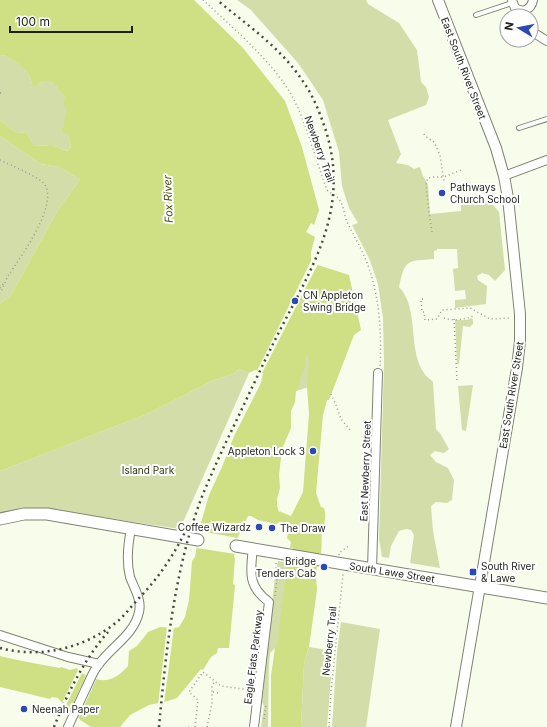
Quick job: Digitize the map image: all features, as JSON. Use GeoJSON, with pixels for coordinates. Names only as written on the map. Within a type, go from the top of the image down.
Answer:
{"type":"FeatureCollection","features":[{"type":"Feature","properties":{"kind":"main road"},"geometry":{"type":"LineString","coordinates":[[0,519],[24,514],[47,514],[198,540]]}},
{"type":"Feature","properties":{"kind":"main road","name":"South Lawe Street"},"geometry":{"type":"LineString","coordinates":[[236,546],[547,598]]}},
{"type":"Feature","properties":{"kind":"street","name":"East South River Street"},"geometry":{"type":"LineString","coordinates":[[438,0],[496,148],[504,176],[508,198],[520,314],[520,341],[517,368],[456,727]]}},
{"type":"Feature","properties":{"kind":"street"},"geometry":{"type":"LineString","coordinates":[[504,176],[547,160]]}},
{"type":"Feature","properties":{"kind":"street","name":"East Newberry Street"},"geometry":{"type":"LineString","coordinates":[[372,569],[378,373]]}},
{"type":"Feature","properties":{"kind":"street"},"geometry":{"type":"LineString","coordinates":[[68,727],[99,664],[136,622],[139,611],[138,599],[130,577],[128,564],[128,543],[131,528]]}},
{"type":"Feature","properties":{"kind":"street","name":"Eagle Flats Parkway"},"geometry":{"type":"LineString","coordinates":[[253,548],[250,565],[251,577],[259,594],[269,602],[254,727]]}},
{"type":"Feature","properties":{"kind":"street"},"geometry":{"type":"LineString","coordinates":[[0,635],[61,655],[99,664]]}},
{"type":"Feature","properties":{"kind":"lane"},"geometry":{"type":"LineString","coordinates":[[476,15],[512,2]]}},
{"type":"Feature","properties":{"kind":"lane"},"geometry":{"type":"LineString","coordinates":[[519,128],[547,119]]}},
{"type":"Feature","properties":{"kind":"path","name":"Newberry Trail"},"geometry":{"type":"LineString","coordinates":[[203,0],[248,43],[271,68],[291,94],[298,108],[327,190],[330,194],[338,197],[341,201],[346,218],[368,267],[376,298],[379,324],[381,358],[378,373]]}},
{"type":"Feature","properties":{"kind":"path"},"geometry":{"type":"LineString","coordinates":[[424,134],[434,142],[440,155],[444,182]]}},
{"type":"Feature","properties":{"kind":"path"},"geometry":{"type":"LineString","coordinates":[[0,160],[40,180],[46,186],[48,194],[43,218],[35,234],[0,288]]}},
{"type":"Feature","properties":{"kind":"path"},"geometry":{"type":"LineString","coordinates":[[432,232],[426,183],[428,178],[444,177],[461,170]]}},
{"type":"Feature","properties":{"kind":"path"},"geometry":{"type":"LineString","coordinates":[[0,293],[4,283]]}},
{"type":"Feature","properties":{"kind":"path"},"geometry":{"type":"LineString","coordinates":[[423,299],[421,299],[422,312],[424,312],[425,320],[437,319],[442,310],[470,308],[490,318],[511,318]]}},
{"type":"Feature","properties":{"kind":"path"},"geometry":{"type":"LineString","coordinates":[[444,318],[466,319],[473,316]]}},
{"type":"Feature","properties":{"kind":"path"},"geometry":{"type":"LineString","coordinates":[[454,319],[457,380]]}},
{"type":"Feature","properties":{"kind":"path"},"geometry":{"type":"LineString","coordinates":[[331,394],[341,419],[351,432]]}},
{"type":"Feature","properties":{"kind":"path"},"geometry":{"type":"LineString","coordinates":[[339,553],[350,545]]}},
{"type":"Feature","properties":{"kind":"path","name":"Newberry Trail"},"geometry":{"type":"LineString","coordinates":[[329,727],[344,564]]}},
{"type":"Feature","properties":{"kind":"path"},"geometry":{"type":"LineString","coordinates":[[195,727],[198,700],[188,692],[203,672],[223,687],[259,691]]}},
{"type":"Feature","properties":{"kind":"path"},"geometry":{"type":"LineString","coordinates":[[207,727],[212,703],[214,681]]}},
{"type":"Feature","properties":{"kind":"path"},"geometry":{"type":"LineString","coordinates":[[212,692],[219,693]]}},
{"type":"Feature","properties":{"kind":"green space"},"geometry":{"type":"Polygon","coordinates":[[[237,0],[366,0],[368,4],[399,23],[417,50],[421,82],[426,87],[429,97],[426,105],[388,120],[401,154],[396,163],[408,165],[414,169],[420,167],[428,185],[430,214],[461,211],[461,201],[466,196],[491,202],[499,212],[505,270],[495,281],[489,275],[482,273],[477,276],[478,280],[487,286],[486,304],[455,308],[455,300],[466,299],[465,290],[455,291],[453,269],[458,268],[457,249],[437,249],[434,251],[434,259],[418,260],[409,263],[403,271],[399,287],[409,306],[416,353],[419,363],[425,374],[433,382],[436,429],[449,449],[444,453],[435,451],[430,455],[436,462],[448,468],[454,480],[452,500],[447,503],[436,502],[431,506],[433,531],[440,568],[410,563],[414,535],[411,530],[406,529],[399,531],[391,546],[389,558],[382,557],[379,539],[384,363],[383,318],[378,284],[369,258],[352,225],[358,223],[349,208],[342,186],[339,152],[323,100],[298,63],[251,10],[237,0]]]}},
{"type":"Feature","properties":{"kind":"green space"},"geometry":{"type":"Polygon","coordinates":[[[5,55],[26,70],[32,84],[50,81],[60,88],[65,98],[68,111],[61,132],[68,135],[71,147],[67,151],[52,145],[34,146],[27,133],[15,132],[0,120],[0,56],[5,55]]]}},
{"type":"Feature","properties":{"kind":"green space"},"geometry":{"type":"Polygon","coordinates":[[[0,136],[41,164],[59,167],[80,179],[58,210],[11,295],[0,304],[0,136]]]}},
{"type":"Feature","properties":{"kind":"green space"},"geometry":{"type":"Polygon","coordinates":[[[472,318],[473,324],[470,327],[463,326],[459,364],[457,364],[455,320],[467,320],[472,318]]]}},
{"type":"Feature","properties":{"kind":"green space"},"geometry":{"type":"Polygon","coordinates":[[[309,345],[309,387],[296,391],[302,364],[309,345]]]}},
{"type":"Feature","properties":{"kind":"green space","name":"Island Park"},"geometry":{"type":"Polygon","coordinates":[[[239,369],[249,373],[180,529],[40,508],[18,510],[0,514],[0,471],[147,414],[212,381],[235,373],[239,369]]]}},
{"type":"Feature","properties":{"kind":"green space"},"geometry":{"type":"Polygon","coordinates":[[[473,385],[466,431],[462,430],[458,386],[473,385]]]}},
{"type":"Feature","properties":{"kind":"green space"},"geometry":{"type":"Polygon","coordinates":[[[278,561],[288,563],[285,577],[270,727],[261,727],[264,706],[262,702],[275,576],[278,561]]]}},
{"type":"Feature","properties":{"kind":"green space"},"geometry":{"type":"Polygon","coordinates":[[[341,622],[380,629],[366,727],[332,727],[337,652],[341,622]]]}},
{"type":"Feature","properties":{"kind":"green space"},"geometry":{"type":"Polygon","coordinates":[[[309,647],[333,651],[327,727],[301,727],[304,664],[309,647]]]}},
{"type":"Feature","properties":{"kind":"water","name":"Fox River"},"geometry":{"type":"Polygon","coordinates":[[[0,0],[194,0],[243,48],[285,101],[302,147],[319,210],[314,225],[311,223],[306,232],[315,237],[311,252],[311,261],[318,265],[349,275],[361,330],[354,335],[329,400],[327,400],[323,415],[316,493],[321,507],[324,508],[325,518],[321,553],[319,553],[317,567],[319,588],[312,636],[304,664],[301,727],[270,727],[272,651],[277,646],[285,577],[288,563],[291,563],[293,548],[290,548],[291,542],[287,538],[290,524],[280,522],[276,524],[258,520],[251,516],[248,516],[238,537],[234,557],[233,584],[235,585],[229,648],[218,648],[217,653],[211,657],[203,670],[201,669],[177,698],[149,705],[130,715],[120,727],[91,727],[69,712],[58,698],[52,697],[50,699],[0,687],[0,656],[70,670],[77,668],[78,671],[92,678],[104,680],[116,677],[128,666],[129,651],[137,646],[148,632],[160,627],[179,627],[185,617],[189,600],[192,561],[195,557],[201,523],[209,495],[234,436],[261,383],[263,373],[255,370],[249,373],[239,369],[235,373],[212,381],[147,414],[0,471],[0,304],[11,295],[58,210],[80,179],[59,167],[41,164],[0,136],[0,120],[15,132],[27,133],[34,146],[52,145],[67,151],[71,147],[68,135],[61,132],[67,111],[63,103],[65,98],[60,90],[55,84],[49,81],[34,86],[26,70],[5,55],[0,56],[0,0]],[[306,355],[304,372],[300,378],[297,391],[296,405],[292,412],[294,419],[293,433],[287,441],[279,501],[281,512],[291,516],[303,492],[309,414],[307,388],[309,359],[306,355]]]}},
{"type":"Feature","properties":{"kind":"pier","name":"CN Appleton Swing Bridge"},"geometry":{"type":"Polygon","coordinates":[[[311,261],[318,264],[262,373],[257,371],[311,261]]]}},
{"type":"Feature","properties":{"kind":"pier"},"geometry":{"type":"Polygon","coordinates":[[[296,391],[298,391],[297,405],[293,433],[288,444],[284,467],[284,486],[280,500],[282,511],[279,512],[277,499],[280,488],[279,475],[282,449],[291,428],[291,411],[295,402],[296,391]]]}},
{"type":"Feature","properties":{"kind":"pier"},"geometry":{"type":"Polygon","coordinates":[[[200,531],[238,538],[235,554],[197,548],[200,531]]]}},
{"type":"Feature","properties":{"kind":"pier"},"geometry":{"type":"Polygon","coordinates":[[[317,567],[320,568],[320,604],[314,634],[309,647],[317,590],[317,567]]]}},
{"type":"Feature","properties":{"kind":"pier"},"geometry":{"type":"Polygon","coordinates":[[[167,626],[174,627],[164,704],[158,705],[167,626]]]}},
{"type":"Feature","properties":{"kind":"pier"},"geometry":{"type":"Polygon","coordinates":[[[275,648],[271,676],[271,727],[268,727],[270,653],[275,648]]]}},
{"type":"Feature","properties":{"kind":"pier"},"geometry":{"type":"Polygon","coordinates":[[[78,670],[82,673],[64,709],[61,705],[78,670]]]}},
{"type":"Feature","properties":{"kind":"pier"},"geometry":{"type":"Polygon","coordinates":[[[86,675],[96,680],[79,717],[69,713],[86,675]]]}},
{"type":"Feature","properties":{"kind":"railway"},"geometry":{"type":"LineString","coordinates":[[159,727],[173,608],[185,550],[193,521],[203,494],[225,445],[313,264],[323,240],[330,214],[334,188],[332,160],[326,131],[310,92],[284,57],[217,0]]}},
{"type":"Feature","properties":{"kind":"railway"},"geometry":{"type":"LineString","coordinates":[[0,648],[31,652],[62,649],[92,638],[105,630],[118,621],[155,580],[172,555],[187,528]]}},
{"type":"Feature","properties":{"kind":"railway"},"geometry":{"type":"LineString","coordinates":[[54,727],[77,677],[92,653],[108,632]]}},
{"type":"Feature","properties":{"kind":"place","name":"Pathways Church School"},"geometry":{"type":"Point","coordinates":[442,193]}},
{"type":"Feature","properties":{"kind":"place","name":"CN Appleton Swing Bridge"},"geometry":{"type":"Point","coordinates":[295,301]}},
{"type":"Feature","properties":{"kind":"place","name":"Appleton Lock 3"},"geometry":{"type":"Point","coordinates":[313,451]}},
{"type":"Feature","properties":{"kind":"place","name":"Coffee Wizardz"},"geometry":{"type":"Point","coordinates":[259,527]}},
{"type":"Feature","properties":{"kind":"place","name":"The Draw"},"geometry":{"type":"Point","coordinates":[272,528]}},
{"type":"Feature","properties":{"kind":"place","name":"Bridge Tenders Cab"},"geometry":{"type":"Point","coordinates":[324,567]}},
{"type":"Feature","properties":{"kind":"place","name":"South River & Lawe"},"geometry":{"type":"Point","coordinates":[473,572]}},
{"type":"Feature","properties":{"kind":"place","name":"Neenah Paper"},"geometry":{"type":"Point","coordinates":[24,709]}}]}
